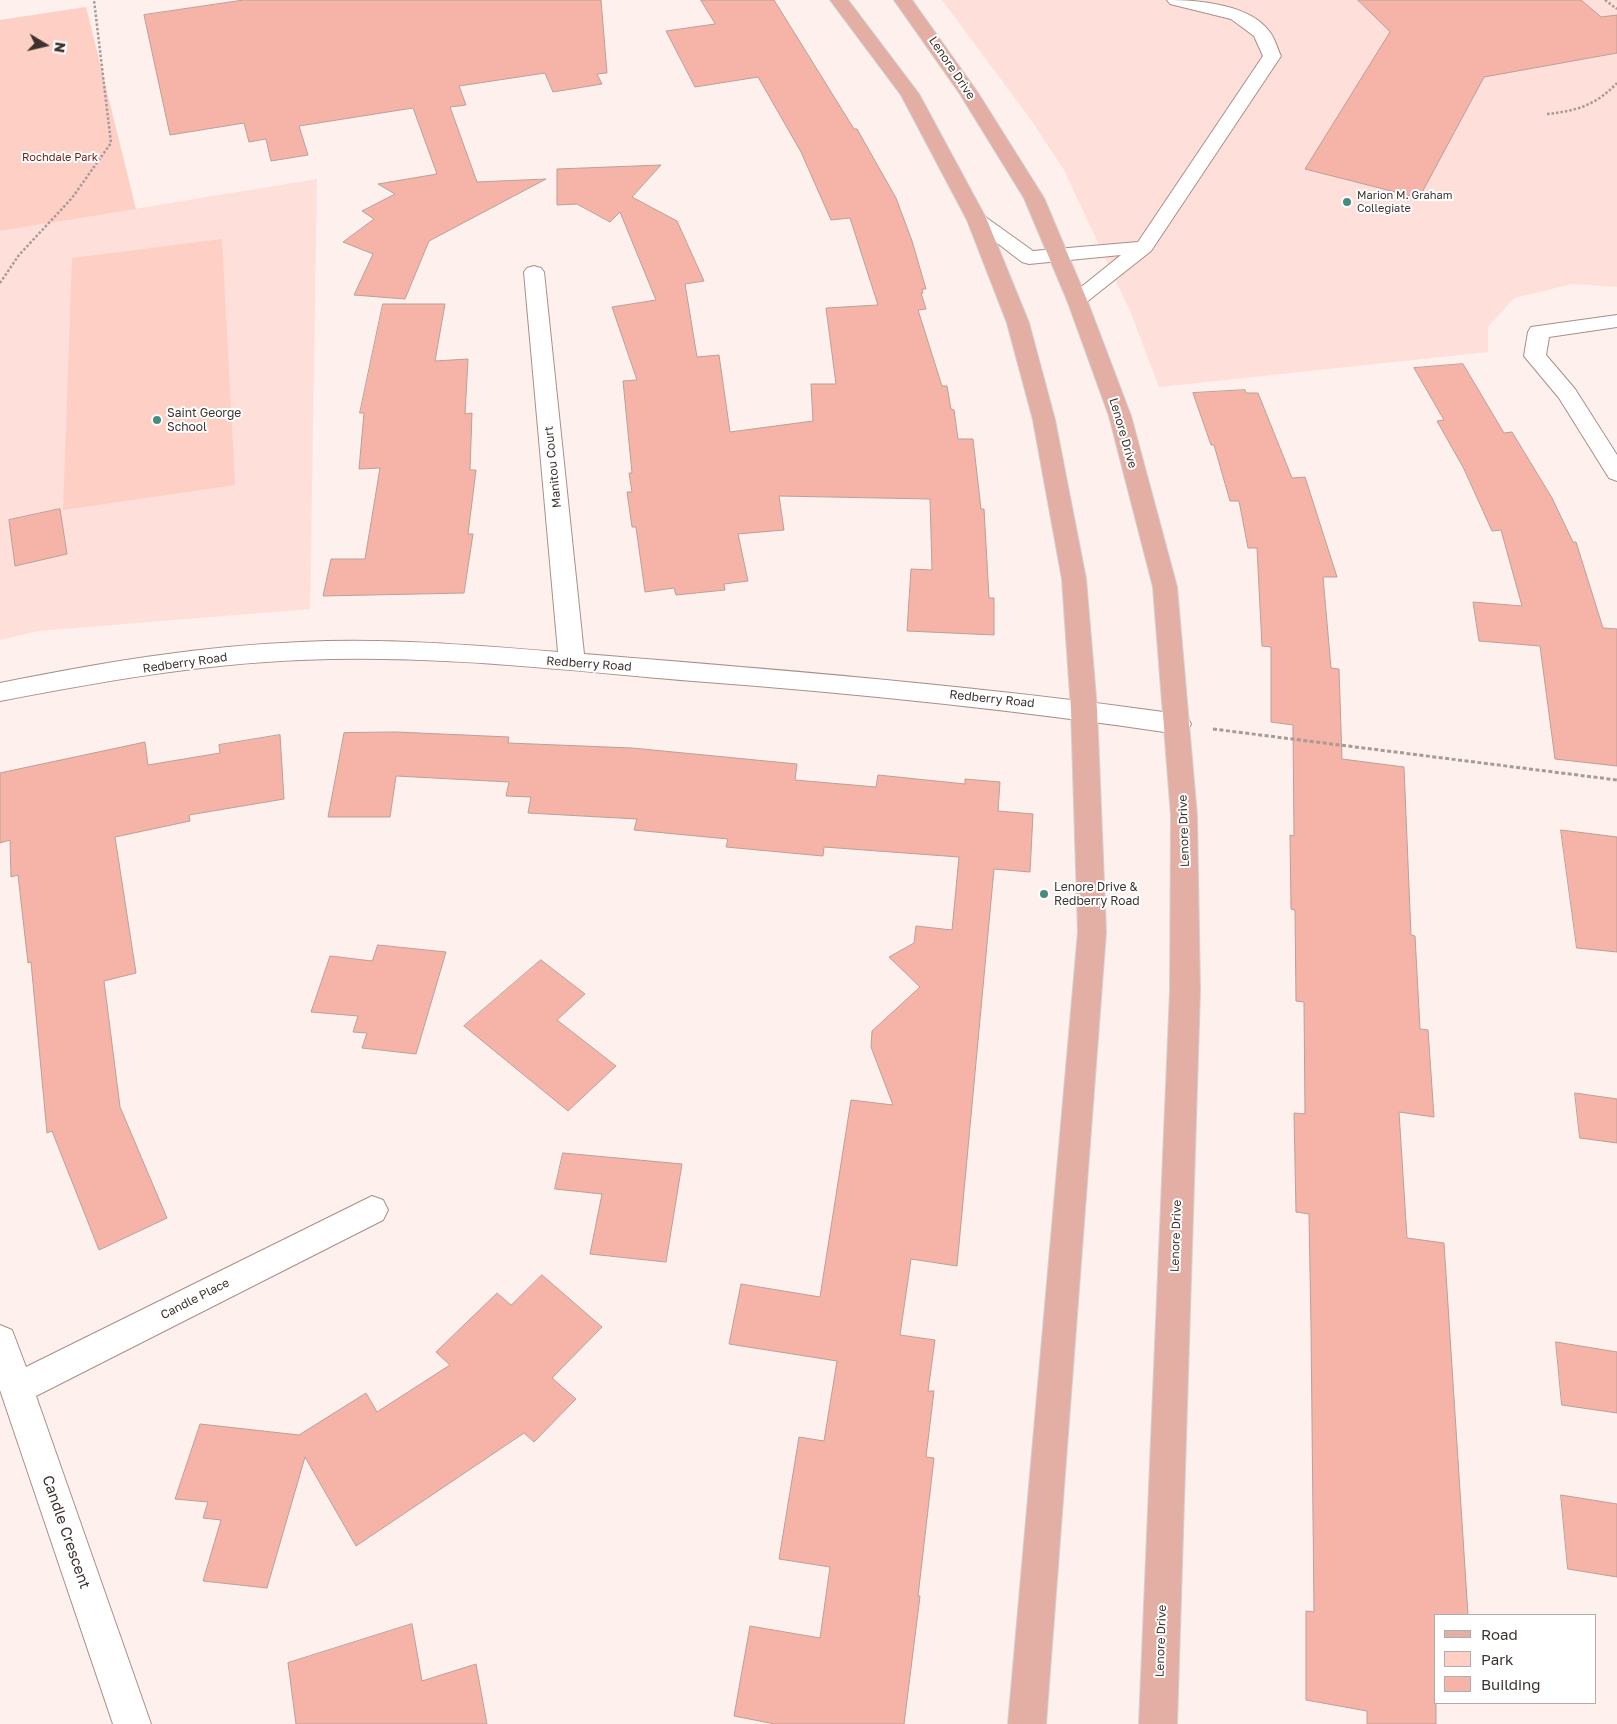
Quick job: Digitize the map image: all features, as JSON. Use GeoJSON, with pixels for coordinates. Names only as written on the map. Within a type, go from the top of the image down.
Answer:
{"type":"FeatureCollection","features":[{"type":"Feature","properties":{"kind":"main road"},"geometry":{"type":"LineString","coordinates":[[839,0],[910,94],[977,220],[1018,323],[1044,420],[1074,579],[1084,709],[1092,932],[1027,1724]]}},
{"type":"Feature","properties":{"kind":"main road","name":"Lenore Drive"},"geometry":{"type":"LineString","coordinates":[[904,0],[969,93],[1034,198],[1077,300],[1120,416],[1165,587],[1178,724],[1184,816],[1186,991],[1158,1724]]}},
{"type":"Feature","properties":{"kind":"street"},"geometry":{"type":"LineString","coordinates":[[1077,300],[1144,247],[1272,56],[1262,33],[1237,15],[1176,0]]}},
{"type":"Feature","properties":{"kind":"street"},"geometry":{"type":"LineString","coordinates":[[977,220],[1029,258],[1144,247]]}},
{"type":"Feature","properties":{"kind":"street","name":"Manitou Court"},"geometry":{"type":"LineString","coordinates":[[534,272],[572,663]]}},
{"type":"Feature","properties":{"kind":"street"},"geometry":{"type":"LineString","coordinates":[[1617,321],[1539,332],[1535,356],[1567,394],[1617,473]]}},
{"type":"Feature","properties":{"kind":"street","name":"Redberry Road"},"geometry":{"type":"LineString","coordinates":[[0,692],[57,680],[223,657],[302,651],[470,655],[778,678],[1017,700],[1178,724]]}},
{"type":"Feature","properties":{"kind":"street","name":"Candle Place"},"geometry":{"type":"LineString","coordinates":[[18,1388],[372,1210]]}},
{"type":"Feature","properties":{"kind":"street","name":"Candle Crescent"},"geometry":{"type":"LineString","coordinates":[[0,1341],[18,1388],[132,1724]]}},
{"type":"Feature","properties":{"kind":"path"},"geometry":{"type":"LineString","coordinates":[[0,283],[8,266],[58,215],[90,175],[111,143],[94,0]]}},
{"type":"Feature","properties":{"kind":"path"},"geometry":{"type":"LineString","coordinates":[[1605,0],[1617,9]]}},
{"type":"Feature","properties":{"kind":"path"},"geometry":{"type":"LineString","coordinates":[[1547,114],[1579,111],[1605,96],[1617,83]]}},
{"type":"Feature","properties":{"kind":"path"},"geometry":{"type":"LineString","coordinates":[[1226,730],[1617,780]]}},
{"type":"Feature","properties":{"kind":"shaded area","name":"Marion M. Graham Collegiate"},"geometry":{"type":"Polygon","coordinates":[[[942,0],[1617,0],[1617,287],[1572,284],[1514,298],[1488,327],[1488,352],[1159,387],[1131,313],[1064,170],[1029,117],[942,0]]]}},
{"type":"Feature","properties":{"kind":"shaded area","name":"Saint George School"},"geometry":{"type":"Polygon","coordinates":[[[317,179],[310,609],[38,631],[0,640],[0,231],[317,179]]]}},
{"type":"Feature","properties":{"kind":"green space","name":"Rochdale Park"},"geometry":{"type":"Polygon","coordinates":[[[86,7],[136,209],[0,231],[0,20],[86,7]]]}},
{"type":"Feature","properties":{"kind":"green space"},"geometry":{"type":"Polygon","coordinates":[[[222,239],[235,485],[63,510],[72,258],[222,239]]]}},
{"type":"Feature","properties":{"kind":"building"},"geometry":{"type":"Polygon","coordinates":[[[244,0],[601,0],[607,73],[597,74],[602,84],[553,92],[545,73],[459,86],[466,105],[450,107],[477,182],[546,179],[429,241],[405,299],[354,295],[373,254],[343,242],[374,219],[362,211],[395,194],[378,184],[437,174],[413,108],[299,126],[308,155],[271,161],[266,139],[249,142],[244,123],[170,135],[144,15],[244,0]]]}},
{"type":"Feature","properties":{"kind":"building"},"geometry":{"type":"Polygon","coordinates":[[[701,0],[774,0],[854,129],[857,129],[896,198],[912,241],[926,289],[922,289],[923,293],[921,293],[926,309],[918,310],[942,386],[947,386],[951,409],[954,410],[958,439],[973,439],[981,509],[984,509],[989,598],[994,598],[994,635],[907,631],[911,569],[932,570],[930,499],[779,496],[784,530],[738,534],[748,581],[724,584],[725,590],[676,595],[674,588],[645,592],[636,527],[632,527],[627,492],[632,492],[629,473],[632,473],[623,381],[637,380],[612,307],[656,300],[620,212],[610,222],[577,204],[557,205],[557,169],[661,165],[632,197],[677,221],[704,281],[685,284],[697,357],[719,355],[730,432],[813,421],[811,384],[836,384],[826,308],[878,305],[850,218],[831,220],[801,152],[758,77],[695,87],[666,31],[715,24],[701,0]]]}},
{"type":"Feature","properties":{"kind":"building","name":"Marion M. Graham Collegiate"},"geometry":{"type":"Polygon","coordinates":[[[1358,0],[1581,0],[1601,17],[1617,15],[1617,53],[1484,77],[1419,198],[1305,169],[1390,32],[1358,0]]]}},
{"type":"Feature","properties":{"kind":"building"},"geometry":{"type":"Polygon","coordinates":[[[383,304],[445,304],[435,361],[468,359],[465,414],[472,413],[470,470],[476,470],[468,534],[473,534],[464,593],[323,596],[331,559],[365,559],[380,468],[359,469],[364,413],[360,413],[383,304]]]}},
{"type":"Feature","properties":{"kind":"building"},"geometry":{"type":"Polygon","coordinates":[[[1463,364],[1504,433],[1512,432],[1552,498],[1573,542],[1576,542],[1603,628],[1617,629],[1617,766],[1555,759],[1540,646],[1479,641],[1473,602],[1522,606],[1501,530],[1492,531],[1464,469],[1437,421],[1444,420],[1414,368],[1463,364]]]}},
{"type":"Feature","properties":{"kind":"building"},"geometry":{"type":"Polygon","coordinates":[[[1245,390],[1246,393],[1258,393],[1292,478],[1305,477],[1337,577],[1323,577],[1331,668],[1339,669],[1342,759],[1404,767],[1411,935],[1415,936],[1420,1029],[1428,1030],[1434,1117],[1399,1112],[1407,1238],[1444,1243],[1468,1614],[1434,1614],[1434,1704],[1436,1704],[1436,1724],[1367,1724],[1367,1711],[1306,1700],[1306,1611],[1314,1612],[1311,1326],[1309,1214],[1296,1212],[1294,1113],[1305,1114],[1304,1002],[1296,1001],[1295,910],[1291,909],[1290,835],[1294,836],[1293,725],[1271,722],[1271,647],[1262,646],[1257,548],[1248,548],[1239,501],[1230,501],[1214,445],[1211,445],[1193,393],[1245,390]]]}},
{"type":"Feature","properties":{"kind":"building"},"geometry":{"type":"Polygon","coordinates":[[[60,509],[67,554],[15,566],[9,520],[60,509]]]}},
{"type":"Feature","properties":{"kind":"building"},"geometry":{"type":"Polygon","coordinates":[[[396,732],[509,737],[508,743],[632,748],[797,764],[795,780],[876,787],[878,775],[965,784],[965,779],[1000,782],[998,811],[1033,814],[1030,872],[994,869],[957,1266],[911,1259],[900,1335],[935,1340],[928,1391],[934,1391],[926,1457],[934,1458],[918,1596],[920,1596],[904,1724],[775,1724],[734,1716],[750,1626],[820,1638],[830,1567],[779,1559],[799,1437],[824,1441],[837,1361],[729,1344],[741,1284],[820,1297],[851,1100],[893,1105],[871,1047],[872,1031],[920,987],[889,957],[914,943],[916,926],[952,930],[959,857],[824,847],[823,856],[726,847],[728,839],[634,830],[637,819],[528,813],[531,797],[506,796],[509,782],[396,776],[390,817],[328,817],[344,733],[396,732]]]}},
{"type":"Feature","properties":{"kind":"building"},"geometry":{"type":"Polygon","coordinates":[[[280,735],[284,799],[189,815],[190,821],[115,837],[136,973],[104,981],[120,1107],[167,1218],[99,1250],[52,1131],[47,1133],[31,962],[28,963],[18,875],[11,877],[10,840],[0,843],[0,773],[145,742],[148,765],[220,753],[219,745],[280,735]]]}},
{"type":"Feature","properties":{"kind":"building"},"geometry":{"type":"Polygon","coordinates":[[[1561,830],[1617,837],[1617,952],[1577,948],[1561,830]]]}},
{"type":"Feature","properties":{"kind":"building"},"geometry":{"type":"Polygon","coordinates":[[[378,945],[446,952],[416,1054],[362,1048],[367,1033],[353,1032],[358,1016],[311,1012],[330,956],[372,961],[378,945]]]}},
{"type":"Feature","properties":{"kind":"building"},"geometry":{"type":"Polygon","coordinates":[[[541,960],[585,994],[557,1020],[616,1066],[568,1111],[464,1026],[541,960]]]}},
{"type":"Feature","properties":{"kind":"building"},"geometry":{"type":"Polygon","coordinates":[[[1575,1093],[1617,1099],[1617,1143],[1580,1138],[1575,1093]]]}},
{"type":"Feature","properties":{"kind":"building"},"geometry":{"type":"Polygon","coordinates":[[[563,1153],[682,1164],[666,1262],[590,1254],[602,1194],[555,1189],[563,1153]]]}},
{"type":"Feature","properties":{"kind":"building"},"geometry":{"type":"Polygon","coordinates":[[[542,1275],[602,1327],[552,1378],[576,1399],[534,1442],[524,1433],[356,1546],[305,1457],[267,1588],[203,1581],[221,1520],[203,1518],[208,1502],[175,1499],[200,1424],[299,1435],[366,1393],[377,1412],[450,1365],[436,1352],[497,1293],[511,1305],[542,1275]]]}},
{"type":"Feature","properties":{"kind":"building"},"geometry":{"type":"Polygon","coordinates":[[[1556,1342],[1617,1352],[1617,1413],[1562,1405],[1556,1342]]]}},
{"type":"Feature","properties":{"kind":"building"},"geometry":{"type":"Polygon","coordinates":[[[1561,1495],[1617,1504],[1617,1577],[1568,1569],[1561,1495]]]}},
{"type":"Feature","properties":{"kind":"building"},"geometry":{"type":"Polygon","coordinates":[[[412,1624],[422,1681],[476,1664],[487,1724],[296,1724],[288,1663],[412,1624]]]}},
{"type":"Feature","properties":{"kind":"place","name":"Marion M. Graham Collegiate"},"geometry":{"type":"Point","coordinates":[1347,202]}},
{"type":"Feature","properties":{"kind":"place","name":"Saint George School"},"geometry":{"type":"Point","coordinates":[157,420]}},
{"type":"Feature","properties":{"kind":"place","name":"Lenore Drive & Redberry Road"},"geometry":{"type":"Point","coordinates":[1044,894]}}]}
